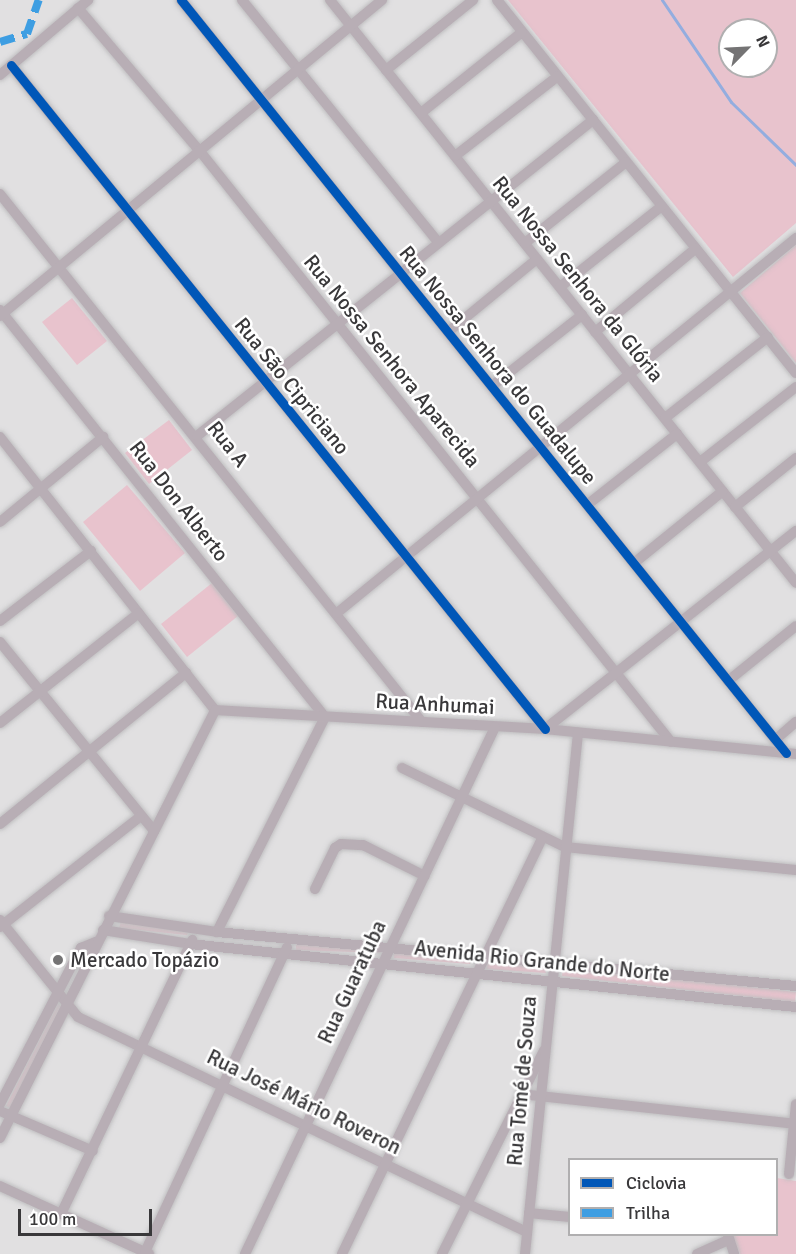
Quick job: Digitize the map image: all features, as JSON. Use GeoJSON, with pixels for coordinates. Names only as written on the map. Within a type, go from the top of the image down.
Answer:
{"type":"FeatureCollection","features":[{"type":"Feature","properties":{"kind":"street"},"geometry":{"type":"LineString","coordinates":[[0,75],[88,0]]}},
{"type":"Feature","properties":{"kind":"street","name":"Rua Nossa Senhora do Guadalupe"},"geometry":{"type":"LineString","coordinates":[[181,0],[775,740],[791,754]]}},
{"type":"Feature","properties":{"kind":"street"},"geometry":{"type":"LineString","coordinates":[[242,0],[438,242]]}},
{"type":"Feature","properties":{"kind":"street","name":"Rua Nossa Senhora da Glória"},"geometry":{"type":"LineString","coordinates":[[330,0],[796,583]]}},
{"type":"Feature","properties":{"kind":"street"},"geometry":{"type":"LineString","coordinates":[[1,313],[382,0]]}},
{"type":"Feature","properties":{"kind":"street"},"geometry":{"type":"LineString","coordinates":[[386,70],[473,0]]}},
{"type":"Feature","properties":{"kind":"street"},"geometry":{"type":"LineString","coordinates":[[497,0],[796,373]]}},
{"type":"Feature","properties":{"kind":"street","name":"Rua Nossa Senhora Aparecida"},"geometry":{"type":"LineString","coordinates":[[78,8],[199,150],[671,742]]}},
{"type":"Feature","properties":{"kind":"street"},"geometry":{"type":"LineString","coordinates":[[421,113],[522,32]]}},
{"type":"Feature","properties":{"kind":"street","name":"Rua São Cipriciano"},"geometry":{"type":"LineString","coordinates":[[11,65],[545,729]]}},
{"type":"Feature","properties":{"kind":"street"},"geometry":{"type":"LineString","coordinates":[[455,156],[558,76]]}},
{"type":"Feature","properties":{"kind":"street"},"geometry":{"type":"LineString","coordinates":[[197,436],[401,274],[490,199],[593,120]]}},
{"type":"Feature","properties":{"kind":"street"},"geometry":{"type":"LineString","coordinates":[[525,243],[626,162]]}},
{"type":"Feature","properties":{"kind":"street","name":"Rua A"},"geometry":{"type":"LineString","coordinates":[[0,194],[197,436],[422,722]]}},
{"type":"Feature","properties":{"kind":"street"},"geometry":{"type":"LineString","coordinates":[[560,287],[662,206]]}},
{"type":"Feature","properties":{"kind":"street"},"geometry":{"type":"LineString","coordinates":[[337,614],[540,447],[631,376],[796,238]]}},
{"type":"Feature","properties":{"kind":"street"},"geometry":{"type":"LineString","coordinates":[[596,332],[696,248]]}},
{"type":"Feature","properties":{"kind":"street"},"geometry":{"type":"LineString","coordinates":[[448,332],[537,259]]}},
{"type":"Feature","properties":{"kind":"street","name":"Rua Don Alberto"},"geometry":{"type":"LineString","coordinates":[[1,313],[103,437],[325,717]]}},
{"type":"Feature","properties":{"kind":"street"},"geometry":{"type":"LineString","coordinates":[[492,386],[582,315]]}},
{"type":"Feature","properties":{"kind":"street"},"geometry":{"type":"LineString","coordinates":[[665,418],[768,337]]}},
{"type":"Feature","properties":{"kind":"street"},"geometry":{"type":"LineString","coordinates":[[700,462],[796,387]]}},
{"type":"Feature","properties":{"kind":"street"},"geometry":{"type":"LineString","coordinates":[[587,505],[677,434]]}},
{"type":"Feature","properties":{"kind":"street"},"geometry":{"type":"LineString","coordinates":[[0,437],[215,710],[109,916],[0,1138]]}},
{"type":"Feature","properties":{"kind":"street"},"geometry":{"type":"LineString","coordinates":[[0,522],[103,437]]}},
{"type":"Feature","properties":{"kind":"street"},"geometry":{"type":"LineString","coordinates":[[735,507],[796,458]]}},
{"type":"Feature","properties":{"kind":"street"},"geometry":{"type":"LineString","coordinates":[[633,563],[723,491]]}},
{"type":"Feature","properties":{"kind":"street"},"geometry":{"type":"LineString","coordinates":[[545,729],[683,625],[796,531]]}},
{"type":"Feature","properties":{"kind":"street"},"geometry":{"type":"LineString","coordinates":[[0,621],[91,551]]}},
{"type":"Feature","properties":{"kind":"street"},"geometry":{"type":"LineString","coordinates":[[0,723],[139,613]]}},
{"type":"Feature","properties":{"kind":"street"},"geometry":{"type":"LineString","coordinates":[[728,681],[796,626]]}},
{"type":"Feature","properties":{"kind":"street"},"geometry":{"type":"LineString","coordinates":[[0,642],[88,754],[154,831]]}},
{"type":"Feature","properties":{"kind":"street"},"geometry":{"type":"LineString","coordinates":[[0,824],[186,673]]}},
{"type":"Feature","properties":{"kind":"street","name":"Rua Anhumai"},"geometry":{"type":"LineString","coordinates":[[215,710],[545,729],[791,754]]}},
{"type":"Feature","properties":{"kind":"street"},"geometry":{"type":"LineString","coordinates":[[217,932],[325,717]]}},
{"type":"Feature","properties":{"kind":"street"},"geometry":{"type":"LineString","coordinates":[[775,740],[796,722]]}},
{"type":"Feature","properties":{"kind":"street","name":"Rua Guaratuba"},"geometry":{"type":"LineString","coordinates":[[245,1254],[308,1125],[388,948],[465,799],[495,726]]}},
{"type":"Feature","properties":{"kind":"street","name":"Rua Tomé de Souza"},"geometry":{"type":"LineString","coordinates":[[525,1254],[542,1096],[551,981],[579,733]]}},
{"type":"Feature","properties":{"kind":"street"},"geometry":{"type":"LineString","coordinates":[[402,768],[542,839],[565,847],[796,870]]}},
{"type":"Feature","properties":{"kind":"street"},"geometry":{"type":"LineString","coordinates":[[1,924],[140,817]]}},
{"type":"Feature","properties":{"kind":"street"},"geometry":{"type":"LineString","coordinates":[[342,1254],[475,973],[542,839]]}},
{"type":"Feature","properties":{"kind":"street"},"geometry":{"type":"LineString","coordinates":[[315,889],[335,848],[363,845],[425,876]]}},
{"type":"Feature","properties":{"kind":"street","name":"Avenida Rio Grande do Norte"},"geometry":{"type":"LineString","coordinates":[[109,916],[217,932],[796,986]]}},
{"type":"Feature","properties":{"kind":"street","name":"Rua José Mário Roveron"},"geometry":{"type":"LineString","coordinates":[[1,924],[56,994],[78,1017],[225,1084],[527,1232]]}},
{"type":"Feature","properties":{"kind":"street"},"geometry":{"type":"LineString","coordinates":[[61,1214],[144,1047],[196,929]]}},
{"type":"Feature","properties":{"kind":"street","name":"Avenida Rio Grande do Norte"},"geometry":{"type":"LineString","coordinates":[[103,930],[190,944],[796,1007]]}},
{"type":"Feature","properties":{"kind":"street"},"geometry":{"type":"LineString","coordinates":[[0,1186],[147,1253],[291,939]]}},
{"type":"Feature","properties":{"kind":"street"},"geometry":{"type":"LineString","coordinates":[[0,1104],[81,948],[98,941]]}},
{"type":"Feature","properties":{"kind":"street"},"geometry":{"type":"LineString","coordinates":[[442,1254],[547,1042]]}},
{"type":"Feature","properties":{"kind":"street"},"geometry":{"type":"LineString","coordinates":[[521,1094],[795,1124]]}},
{"type":"Feature","properties":{"kind":"street"},"geometry":{"type":"LineString","coordinates":[[778,1173],[793,1174],[796,1104]]}},
{"type":"Feature","properties":{"kind":"street"},"geometry":{"type":"LineString","coordinates":[[0,1112],[93,1151]]}},
{"type":"Feature","properties":{"kind":"street"},"geometry":{"type":"LineString","coordinates":[[529,1213],[568,1217]]}},
{"type":"Feature","properties":{"kind":"street"},"geometry":{"type":"LineString","coordinates":[[697,1254],[728,1237],[734,1254]]}},
{"type":"Feature","properties":{"kind":"shaded area"},"geometry":{"type":"Polygon","coordinates":[[[508,0],[796,0],[796,223],[733,277],[508,0]]]}},
{"type":"Feature","properties":{"kind":"shaded area"},"geometry":{"type":"Polygon","coordinates":[[[796,245],[796,363],[740,293],[796,245]]]}},
{"type":"Feature","properties":{"kind":"shaded area"},"geometry":{"type":"Polygon","coordinates":[[[72,298],[107,341],[77,365],[42,322],[72,298]]]}},
{"type":"Feature","properties":{"kind":"shaded area"},"geometry":{"type":"Polygon","coordinates":[[[169,420],[192,450],[149,484],[125,453],[169,420]]]}},
{"type":"Feature","properties":{"kind":"shaded area"},"geometry":{"type":"Polygon","coordinates":[[[127,485],[185,553],[140,591],[83,522],[127,485]]]}},
{"type":"Feature","properties":{"kind":"shaded area"},"geometry":{"type":"Polygon","coordinates":[[[212,583],[238,616],[187,657],[161,624],[212,583]]]}},
{"type":"Feature","properties":{"kind":"shaded area"},"geometry":{"type":"Polygon","coordinates":[[[121,921],[188,933],[187,935],[119,928],[121,921]]]}},
{"type":"Feature","properties":{"kind":"shaded area"},"geometry":{"type":"Polygon","coordinates":[[[296,944],[382,951],[382,953],[296,950],[296,944]]]}},
{"type":"Feature","properties":{"kind":"shaded area"},"geometry":{"type":"Polygon","coordinates":[[[393,952],[471,960],[470,964],[394,958],[393,952]]]}},
{"type":"Feature","properties":{"kind":"shaded area"},"geometry":{"type":"Polygon","coordinates":[[[488,961],[545,967],[546,973],[486,969],[488,961]]]}},
{"type":"Feature","properties":{"kind":"shaded area"},"geometry":{"type":"Polygon","coordinates":[[[563,966],[796,992],[795,1002],[562,976],[563,966]]]}},
{"type":"Feature","properties":{"kind":"shaded area"},"geometry":{"type":"Polygon","coordinates":[[[58,1004],[63,1007],[11,1108],[6,1106],[58,1004]]]}},
{"type":"Feature","properties":{"kind":"shaded area"},"geometry":{"type":"Polygon","coordinates":[[[778,1178],[796,1181],[796,1254],[740,1254],[732,1236],[778,1236],[778,1178]]]}},
{"type":"Feature","properties":{"kind":"waterway"},"geometry":{"type":"LineString","coordinates":[[662,0],[731,102],[796,165]]}},
{"type":"Feature","properties":{"kind":"marked path"},"geometry":{"type":"LineString","coordinates":[[0,42],[27,34],[39,0]]}},
{"type":"Feature","properties":{"kind":"cycle path"},"geometry":{"type":"LineString","coordinates":[[181,0],[786,753]]}},
{"type":"Feature","properties":{"kind":"cycle path"},"geometry":{"type":"LineString","coordinates":[[11,65],[545,729]]}},
{"type":"Feature","properties":{"kind":"place","name":"Mercado Topázio"},"geometry":{"type":"Point","coordinates":[58,960]}}]}
